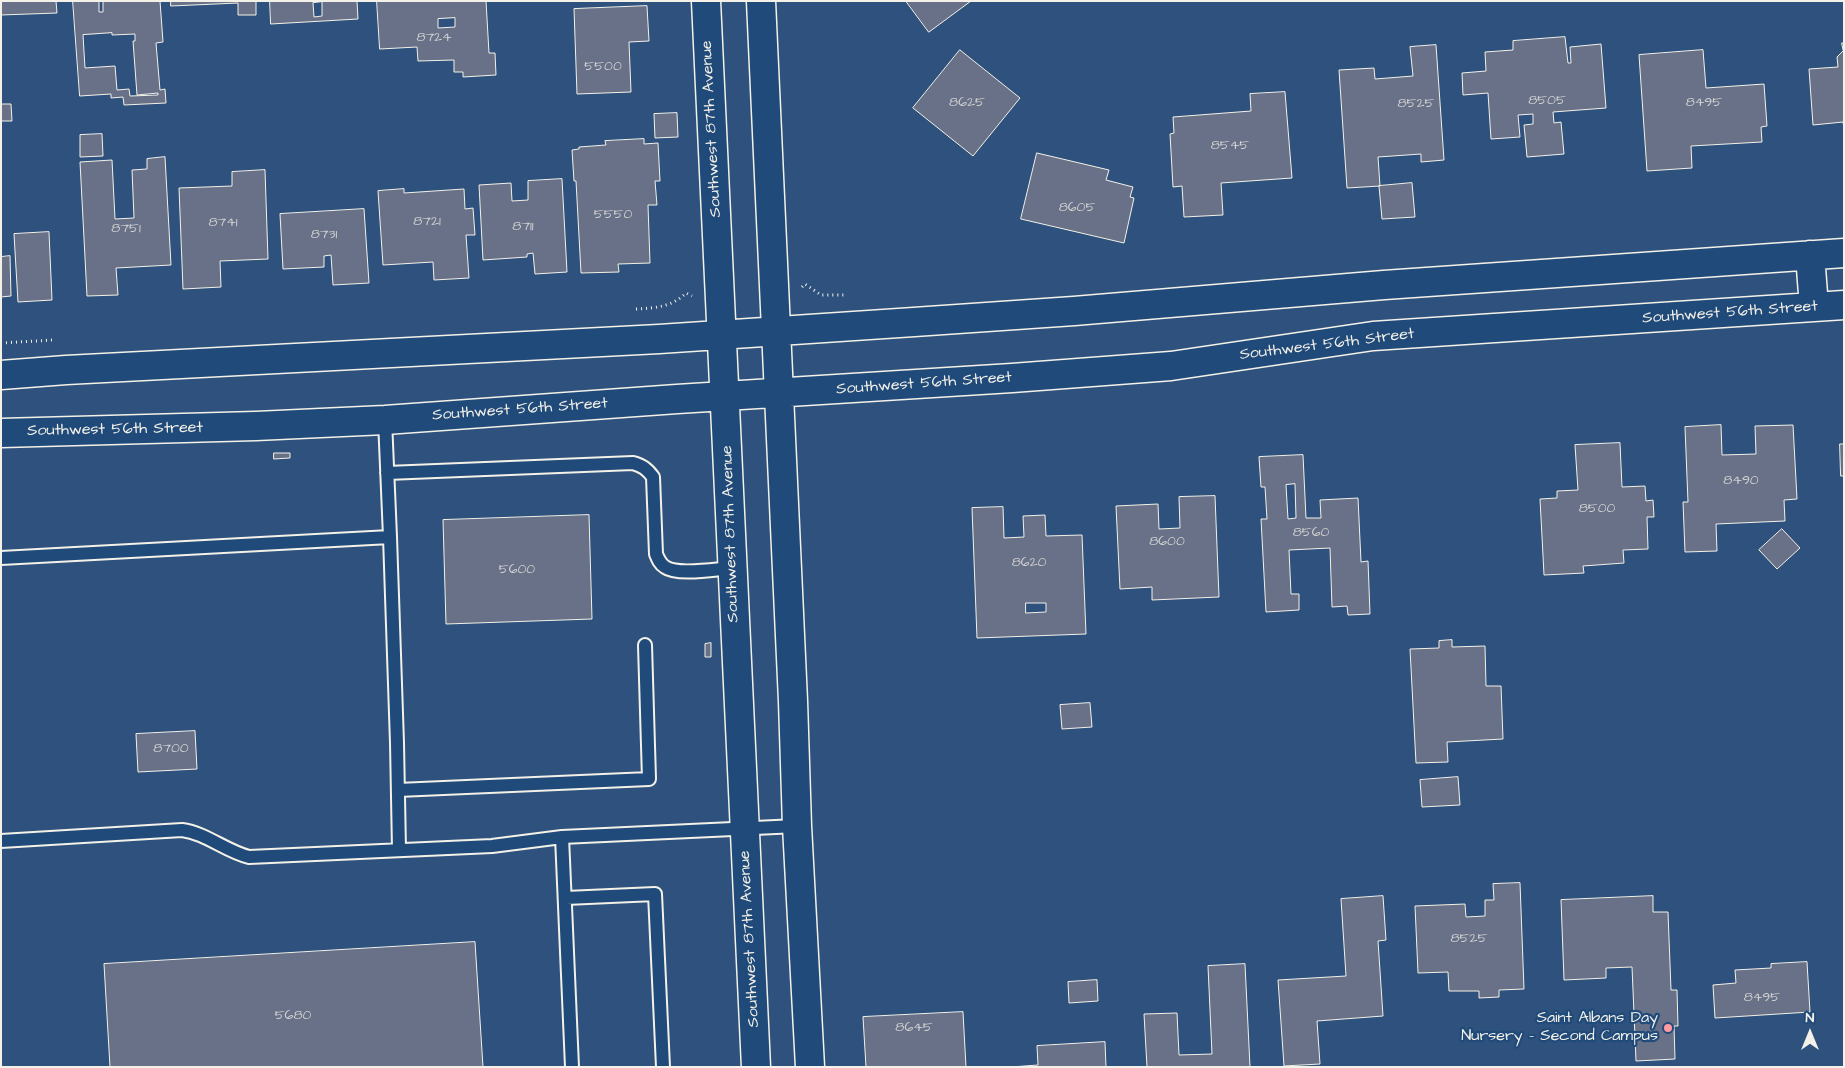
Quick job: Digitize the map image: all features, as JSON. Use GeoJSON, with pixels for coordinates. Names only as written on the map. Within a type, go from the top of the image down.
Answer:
{"type":"FeatureCollection","features":[{"type":"Feature","properties":{"kind":"main road","name":"Southwest 87th Avenue"},"geometry":{"type":"LineString","coordinates":[[706,1],[756,1067]]}},
{"type":"Feature","properties":{"kind":"main road"},"geometry":{"type":"LineString","coordinates":[[761,1],[793,691],[797,826],[810,1067]]}},
{"type":"Feature","properties":{"kind":"main road"},"geometry":{"type":"LineString","coordinates":[[1,375],[629,340],[1055,313],[1384,285],[1844,253]]}},
{"type":"Feature","properties":{"kind":"main road"},"geometry":{"type":"LineString","coordinates":[[1810,256],[1814,307]]}},
{"type":"Feature","properties":{"kind":"main road","name":"Southwest 56th Street"},"geometry":{"type":"LineString","coordinates":[[1,433],[256,426],[385,420],[1012,378],[1171,366],[1373,336],[1844,305]]}},
{"type":"Feature","properties":{"kind":"lane"},"geometry":{"type":"LineString","coordinates":[[385,420],[399,850]]}},
{"type":"Feature","properties":{"kind":"lane"},"geometry":{"type":"LineString","coordinates":[[387,473],[633,463],[641,465],[653,477],[656,554],[662,564],[666,568],[678,571],[732,568]]}},
{"type":"Feature","properties":{"kind":"lane"},"geometry":{"type":"LineString","coordinates":[[1,558],[390,538]]}},
{"type":"Feature","properties":{"kind":"lane"},"geometry":{"type":"LineString","coordinates":[[398,790],[649,779],[645,645]]}},
{"type":"Feature","properties":{"kind":"lane"},"geometry":{"type":"LineString","coordinates":[[1,841],[182,830],[195,832],[238,854],[248,856],[492,846],[562,837],[797,826]]}},
{"type":"Feature","properties":{"kind":"lane"},"geometry":{"type":"LineString","coordinates":[[562,837],[572,1067]]}},
{"type":"Feature","properties":{"kind":"lane"},"geometry":{"type":"LineString","coordinates":[[566,898],[655,894],[663,1067]]}},
{"type":"Feature","properties":{"kind":"path"},"geometry":{"type":"LineString","coordinates":[[799,290],[805,284],[821,294],[848,296]]}},
{"type":"Feature","properties":{"kind":"path"},"geometry":{"type":"LineString","coordinates":[[645,308],[660,308],[671,304],[680,300],[686,293],[693,297]]}},
{"type":"Feature","properties":{"kind":"building"},"geometry":{"type":"Polygon","coordinates":[[[1,1],[56,1],[57,13],[1,15],[1,1]]]}},
{"type":"Feature","properties":{"kind":"building"},"geometry":{"type":"Polygon","coordinates":[[[73,1],[99,1],[99,12],[103,12],[103,1],[160,1],[163,42],[156,43],[160,90],[165,89],[166,103],[124,105],[123,97],[111,98],[111,94],[80,96],[73,1]],[[112,33],[83,35],[85,68],[115,66],[117,90],[129,89],[130,96],[158,95],[158,93],[137,95],[133,41],[135,41],[135,34],[112,35],[112,33]]]}},
{"type":"Feature","properties":{"kind":"building"},"geometry":{"type":"Polygon","coordinates":[[[171,1],[256,1],[256,15],[238,15],[238,3],[171,6],[171,1]]]}},
{"type":"Feature","properties":{"kind":"building"},"geometry":{"type":"Polygon","coordinates":[[[270,1],[357,1],[358,19],[271,24],[270,1]],[[322,2],[313,3],[314,17],[322,16],[322,2]]]}},
{"type":"Feature","properties":{"kind":"building"},"geometry":{"type":"Polygon","coordinates":[[[377,1],[486,1],[489,53],[495,53],[496,75],[463,77],[463,72],[454,72],[454,60],[418,61],[417,47],[380,49],[377,1]],[[455,18],[438,19],[438,28],[455,27],[455,18]]]}},
{"type":"Feature","properties":{"kind":"building"},"geometry":{"type":"Polygon","coordinates":[[[906,1],[971,1],[929,32],[906,1]]]}},
{"type":"Feature","properties":{"kind":"building"},"geometry":{"type":"Polygon","coordinates":[[[647,6],[649,41],[629,42],[631,92],[577,94],[574,9],[647,6]]]}},
{"type":"Feature","properties":{"kind":"building"},"geometry":{"type":"Polygon","coordinates":[[[1565,37],[1568,63],[1571,63],[1570,47],[1601,44],[1606,108],[1553,112],[1554,123],[1561,122],[1564,154],[1527,157],[1524,125],[1533,124],[1533,114],[1518,115],[1520,137],[1491,139],[1488,93],[1463,95],[1462,73],[1486,71],[1485,52],[1513,50],[1513,41],[1565,37]]]}},
{"type":"Feature","properties":{"kind":"building"},"geometry":{"type":"Polygon","coordinates":[[[1842,43],[1844,43],[1844,128],[1843,122],[1813,125],[1809,69],[1838,67],[1837,57],[1843,51],[1842,43]]]}},
{"type":"Feature","properties":{"kind":"building"},"geometry":{"type":"Polygon","coordinates":[[[1436,45],[1444,160],[1421,162],[1421,154],[1378,157],[1380,186],[1347,188],[1339,70],[1374,68],[1375,79],[1413,76],[1410,47],[1436,45]]]}},
{"type":"Feature","properties":{"kind":"building"},"geometry":{"type":"Polygon","coordinates":[[[960,50],[1020,98],[973,156],[913,108],[960,50]]]}},
{"type":"Feature","properties":{"kind":"building"},"geometry":{"type":"Polygon","coordinates":[[[1703,50],[1706,88],[1764,84],[1767,126],[1761,127],[1762,142],[1691,146],[1692,168],[1647,171],[1639,55],[1703,50]]]}},
{"type":"Feature","properties":{"kind":"building"},"geometry":{"type":"Polygon","coordinates":[[[1285,92],[1292,178],[1221,183],[1223,215],[1184,217],[1182,186],[1173,187],[1170,134],[1174,133],[1173,117],[1251,111],[1250,94],[1285,92]]]}},
{"type":"Feature","properties":{"kind":"building"},"geometry":{"type":"Polygon","coordinates":[[[1,104],[11,104],[12,121],[1,121],[1,104]]]}},
{"type":"Feature","properties":{"kind":"building"},"geometry":{"type":"Polygon","coordinates":[[[677,113],[678,137],[655,138],[654,114],[677,113]]]}},
{"type":"Feature","properties":{"kind":"building"},"geometry":{"type":"Polygon","coordinates":[[[102,134],[103,156],[80,157],[80,135],[102,134]]]}},
{"type":"Feature","properties":{"kind":"building"},"geometry":{"type":"Polygon","coordinates":[[[644,139],[644,144],[658,143],[660,181],[655,181],[657,205],[648,205],[650,263],[618,264],[619,272],[581,273],[576,181],[574,181],[572,150],[579,149],[579,147],[606,145],[605,141],[644,139]]]}},
{"type":"Feature","properties":{"kind":"building"},"geometry":{"type":"Polygon","coordinates":[[[1037,153],[1109,170],[1106,180],[1133,187],[1130,197],[1134,198],[1124,243],[1021,219],[1037,153]]]}},
{"type":"Feature","properties":{"kind":"building"},"geometry":{"type":"Polygon","coordinates":[[[165,157],[171,265],[116,268],[118,295],[87,296],[80,162],[112,160],[115,219],[134,218],[132,170],[147,169],[147,159],[165,157]]]}},
{"type":"Feature","properties":{"kind":"building"},"geometry":{"type":"Polygon","coordinates":[[[265,170],[268,259],[220,261],[221,287],[183,289],[179,188],[232,186],[232,172],[265,170]]]}},
{"type":"Feature","properties":{"kind":"building"},"geometry":{"type":"Polygon","coordinates":[[[562,179],[567,272],[535,274],[533,253],[527,254],[527,257],[483,260],[479,185],[511,183],[512,201],[528,200],[528,181],[562,179]]]}},
{"type":"Feature","properties":{"kind":"building"},"geometry":{"type":"Polygon","coordinates":[[[1412,183],[1415,217],[1382,219],[1379,186],[1412,183]]]}},
{"type":"Feature","properties":{"kind":"building"},"geometry":{"type":"Polygon","coordinates":[[[404,189],[404,193],[464,189],[465,209],[473,208],[475,235],[466,235],[469,278],[434,280],[433,262],[383,265],[378,191],[404,189]]]}},
{"type":"Feature","properties":{"kind":"building"},"geometry":{"type":"Polygon","coordinates":[[[364,209],[369,283],[333,285],[331,255],[324,256],[324,267],[283,269],[280,214],[364,209]]]}},
{"type":"Feature","properties":{"kind":"building"},"geometry":{"type":"Polygon","coordinates":[[[49,232],[52,300],[18,302],[14,234],[49,232]]]}},
{"type":"Feature","properties":{"kind":"building"},"geometry":{"type":"Polygon","coordinates":[[[10,256],[11,296],[1,297],[1,257],[10,256]]]}},
{"type":"Feature","properties":{"kind":"building"},"geometry":{"type":"Polygon","coordinates":[[[1721,425],[1722,455],[1756,454],[1755,426],[1793,425],[1797,499],[1784,500],[1785,521],[1716,524],[1717,551],[1685,552],[1683,502],[1688,502],[1685,427],[1721,425]]]}},
{"type":"Feature","properties":{"kind":"building"},"geometry":{"type":"Polygon","coordinates":[[[1620,443],[1622,487],[1645,486],[1646,501],[1653,500],[1654,517],[1647,517],[1648,549],[1623,550],[1624,563],[1583,566],[1584,573],[1544,575],[1540,499],[1557,498],[1557,491],[1578,490],[1575,445],[1620,443]]]}},
{"type":"Feature","properties":{"kind":"building"},"geometry":{"type":"Polygon","coordinates":[[[1840,444],[1844,444],[1844,476],[1841,476],[1840,444]]]}},
{"type":"Feature","properties":{"kind":"building"},"geometry":{"type":"Polygon","coordinates":[[[274,453],[290,453],[290,458],[274,459],[274,453]]]}},
{"type":"Feature","properties":{"kind":"building"},"geometry":{"type":"Polygon","coordinates":[[[1303,455],[1306,518],[1321,518],[1320,500],[1358,498],[1361,562],[1368,561],[1370,614],[1348,615],[1347,606],[1332,607],[1330,548],[1289,550],[1291,594],[1299,594],[1299,610],[1266,612],[1261,519],[1267,519],[1265,487],[1261,487],[1259,457],[1303,455]],[[1295,484],[1286,485],[1288,519],[1296,518],[1295,484]]]}},
{"type":"Feature","properties":{"kind":"building"},"geometry":{"type":"Polygon","coordinates":[[[1215,496],[1219,597],[1152,600],[1152,587],[1120,589],[1116,506],[1158,504],[1159,529],[1180,528],[1179,497],[1215,496]]]}},
{"type":"Feature","properties":{"kind":"building"},"geometry":{"type":"Polygon","coordinates":[[[1003,507],[1004,538],[1024,537],[1023,516],[1045,515],[1046,536],[1082,535],[1086,634],[977,638],[972,508],[1003,507]],[[1026,603],[1026,613],[1046,612],[1046,603],[1026,603]]]}},
{"type":"Feature","properties":{"kind":"building"},"geometry":{"type":"Polygon","coordinates":[[[589,515],[592,619],[446,624],[443,520],[589,515]]]}},
{"type":"Feature","properties":{"kind":"building"},"geometry":{"type":"Polygon","coordinates":[[[1782,529],[1800,548],[1777,569],[1759,550],[1782,529]]]}},
{"type":"Feature","properties":{"kind":"building"},"geometry":{"type":"Polygon","coordinates":[[[1452,640],[1452,647],[1485,646],[1486,686],[1501,686],[1503,739],[1447,742],[1448,762],[1416,763],[1410,649],[1439,648],[1439,641],[1452,640]]]}},
{"type":"Feature","properties":{"kind":"building"},"geometry":{"type":"Polygon","coordinates":[[[711,643],[711,657],[705,657],[705,644],[711,643]]]}},
{"type":"Feature","properties":{"kind":"building"},"geometry":{"type":"Polygon","coordinates":[[[1090,703],[1092,727],[1062,729],[1060,705],[1090,703]]]}},
{"type":"Feature","properties":{"kind":"building"},"geometry":{"type":"Polygon","coordinates":[[[195,731],[197,769],[138,772],[136,734],[195,731]]]}},
{"type":"Feature","properties":{"kind":"building"},"geometry":{"type":"Polygon","coordinates":[[[1458,777],[1460,805],[1422,807],[1420,780],[1458,777]]]}},
{"type":"Feature","properties":{"kind":"building"},"geometry":{"type":"Polygon","coordinates":[[[1520,883],[1524,989],[1499,990],[1499,997],[1479,998],[1479,991],[1449,991],[1448,972],[1418,973],[1415,906],[1465,904],[1466,917],[1485,916],[1485,900],[1494,900],[1493,884],[1520,883]]]}},
{"type":"Feature","properties":{"kind":"building"},"geometry":{"type":"Polygon","coordinates":[[[1383,896],[1386,940],[1378,941],[1383,1016],[1317,1021],[1320,1064],[1284,1066],[1278,980],[1346,976],[1341,899],[1383,896]]]}},
{"type":"Feature","properties":{"kind":"building"},"geometry":{"type":"Polygon","coordinates":[[[1653,896],[1653,912],[1668,912],[1671,990],[1677,990],[1678,1026],[1674,1026],[1675,1059],[1636,1061],[1632,967],[1606,968],[1606,978],[1564,980],[1561,900],[1653,896]]]}},
{"type":"Feature","properties":{"kind":"building"},"geometry":{"type":"Polygon","coordinates":[[[475,942],[483,1067],[110,1067],[104,964],[475,942]]]}},
{"type":"Feature","properties":{"kind":"building"},"geometry":{"type":"Polygon","coordinates":[[[1807,962],[1810,1012],[1715,1018],[1713,985],[1736,983],[1735,970],[1771,968],[1771,964],[1807,962]]]}},
{"type":"Feature","properties":{"kind":"building"},"geometry":{"type":"Polygon","coordinates":[[[1245,964],[1250,1067],[1147,1067],[1144,1014],[1177,1013],[1179,1055],[1212,1054],[1208,966],[1245,964]]]}},
{"type":"Feature","properties":{"kind":"building"},"geometry":{"type":"Polygon","coordinates":[[[1097,980],[1098,1001],[1069,1003],[1068,982],[1097,980]]]}},
{"type":"Feature","properties":{"kind":"building"},"geometry":{"type":"Polygon","coordinates":[[[963,1012],[966,1067],[866,1067],[863,1017],[963,1012]]]}},
{"type":"Feature","properties":{"kind":"building"},"geometry":{"type":"Polygon","coordinates":[[[1105,1042],[1106,1067],[1011,1067],[1038,1065],[1037,1046],[1105,1042]]]}},
{"type":"Feature","properties":{"kind":"place","name":"Saint Albans Day Nursery - Second Campus"},"geometry":{"type":"Point","coordinates":[1668,1028]}}]}
